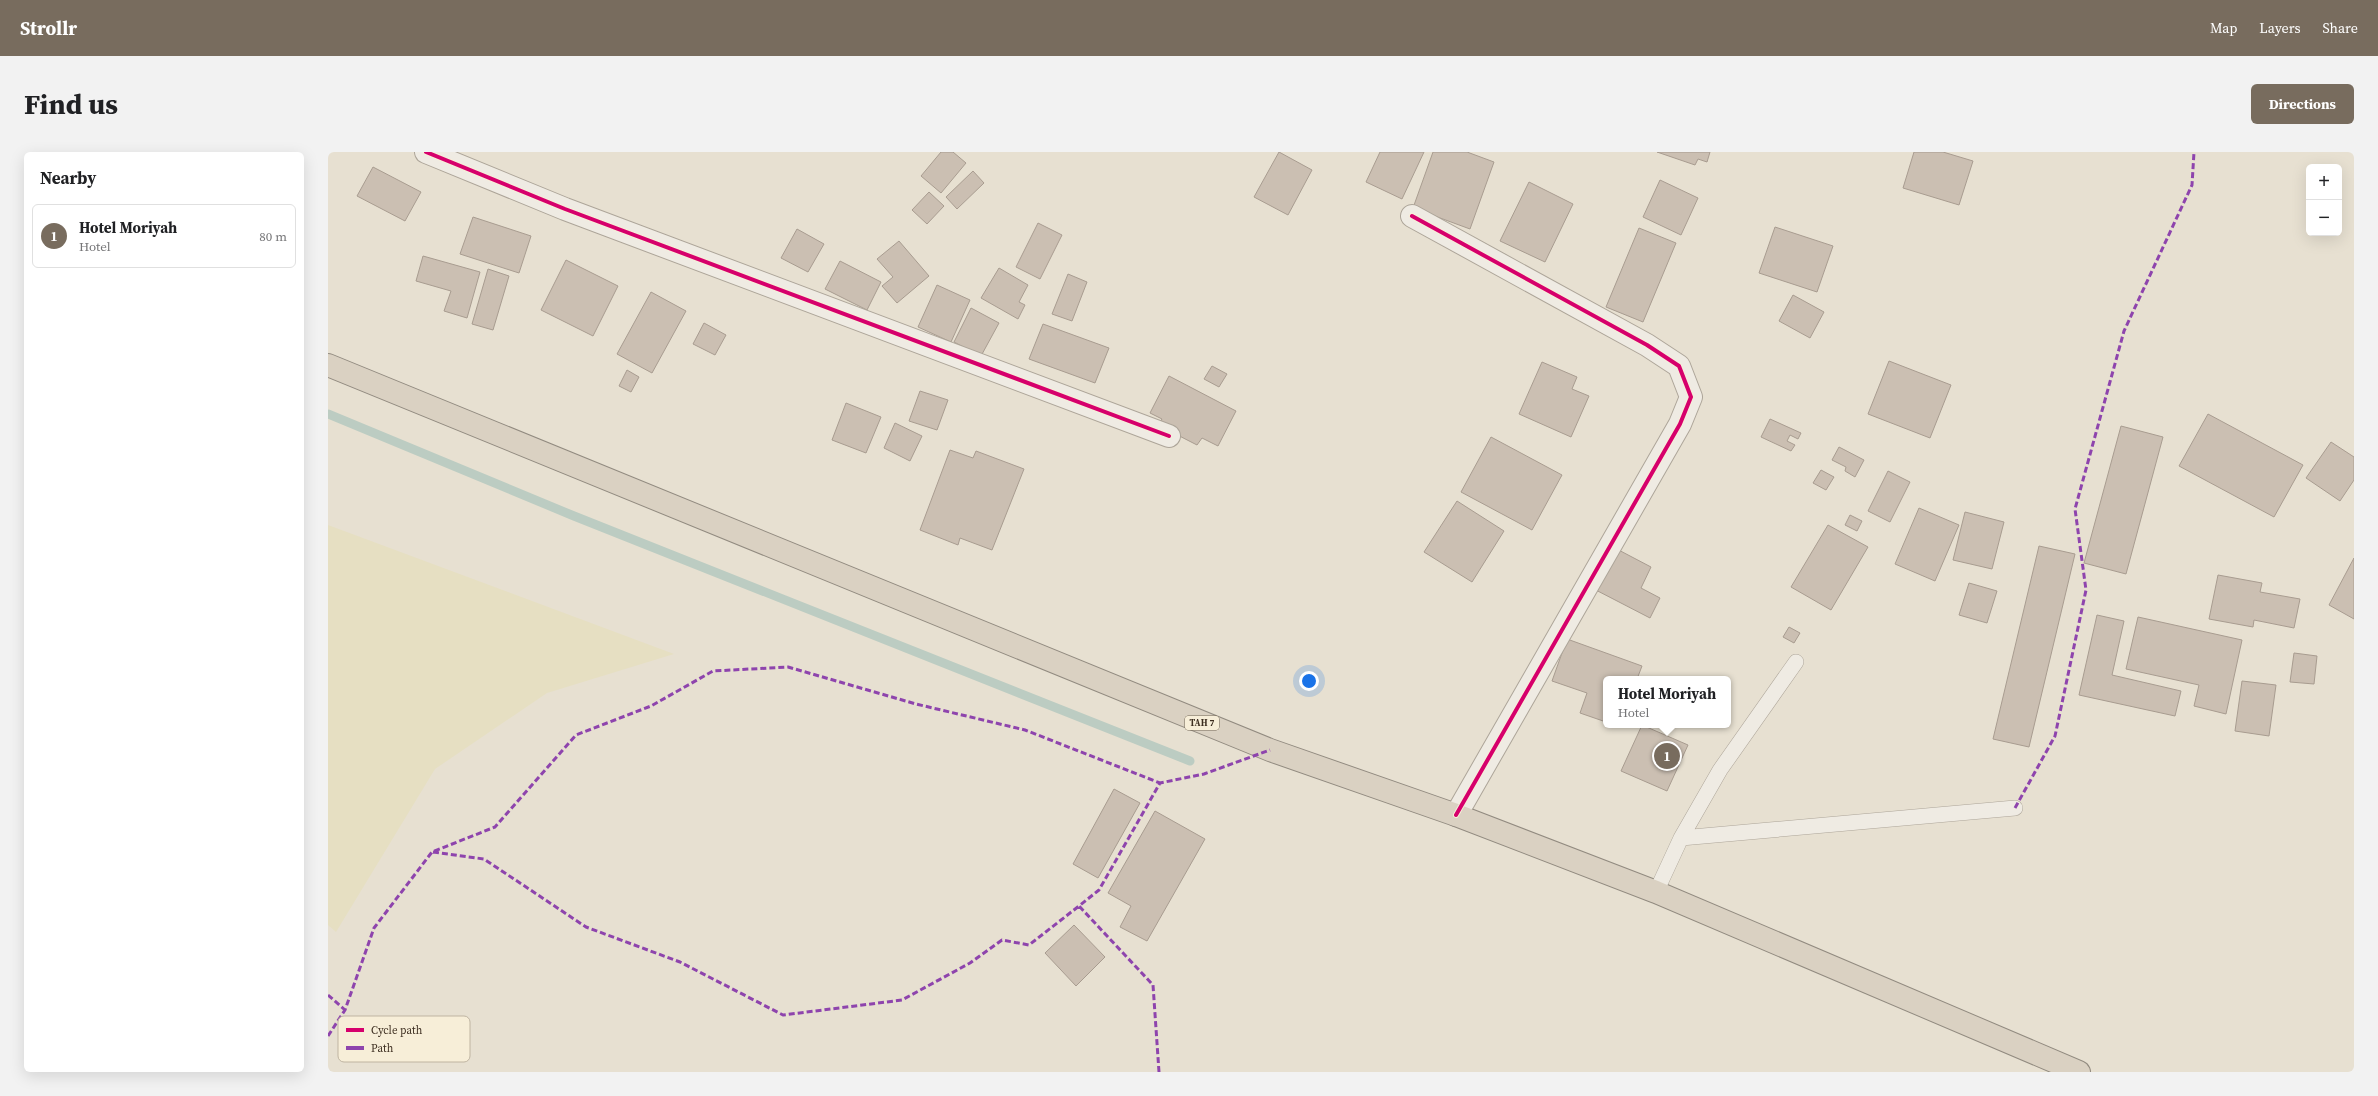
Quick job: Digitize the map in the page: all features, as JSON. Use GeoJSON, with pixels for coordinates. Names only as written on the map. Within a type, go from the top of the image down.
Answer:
{"type":"FeatureCollection","features":[{"type":"Feature","properties":{"kind":"highway","name":"TAH 7"},"geometry":{"type":"LineString","coordinates":[[328,365],[1270,750],[1456,815],[1656,892],[2079,1072]]}},
{"type":"Feature","properties":{"kind":"street"},"geometry":{"type":"LineString","coordinates":[[426,152],[565,209],[1170,436]]}},
{"type":"Feature","properties":{"kind":"street"},"geometry":{"type":"LineString","coordinates":[[1412,216],[1647,345],[1679,366],[1691,397],[1680,424],[1456,815]]}},
{"type":"Feature","properties":{"kind":"lane"},"geometry":{"type":"LineString","coordinates":[[1656,892],[1681,838],[1720,770],[1796,662]]}},
{"type":"Feature","properties":{"kind":"lane"},"geometry":{"type":"LineString","coordinates":[[1681,838],[2015,808]]}},
{"type":"Feature","properties":{"kind":"shaded area"},"geometry":{"type":"Polygon","coordinates":[[[328,525],[674,654],[547,693],[435,769],[336,932],[328,925],[328,525]]]}},
{"type":"Feature","properties":{"kind":"building"},"geometry":{"type":"Polygon","coordinates":[[[941,152],[953,152],[966,163],[941,193],[921,176],[941,152]]]}},
{"type":"Feature","properties":{"kind":"building"},"geometry":{"type":"Polygon","coordinates":[[[1279,152],[1312,170],[1288,215],[1254,197],[1279,152]]]}},
{"type":"Feature","properties":{"kind":"building"},"geometry":{"type":"Polygon","coordinates":[[[1380,152],[1424,152],[1402,199],[1366,182],[1380,152]]]}},
{"type":"Feature","properties":{"kind":"building"},"geometry":{"type":"Polygon","coordinates":[[[1433,152],[1467,152],[1494,162],[1470,229],[1413,208],[1433,152]]]}},
{"type":"Feature","properties":{"kind":"building"},"geometry":{"type":"Polygon","coordinates":[[[1657,152],[1710,152],[1707,162],[1698,159],[1695,165],[1657,152]]]}},
{"type":"Feature","properties":{"kind":"building"},"geometry":{"type":"Polygon","coordinates":[[[1914,152],[1943,152],[1973,161],[1959,205],[1903,188],[1914,152]]]}},
{"type":"Feature","properties":{"kind":"building"},"geometry":{"type":"Polygon","coordinates":[[[373,167],[421,192],[405,221],[357,196],[373,167]]]}},
{"type":"Feature","properties":{"kind":"building"},"geometry":{"type":"Polygon","coordinates":[[[973,171],[984,183],[957,209],[946,197],[973,171]]]}},
{"type":"Feature","properties":{"kind":"building"},"geometry":{"type":"Polygon","coordinates":[[[1660,180],[1698,198],[1681,235],[1643,217],[1660,180]]]}},
{"type":"Feature","properties":{"kind":"building"},"geometry":{"type":"Polygon","coordinates":[[[1529,182],[1573,204],[1545,262],[1500,241],[1529,182]]]}},
{"type":"Feature","properties":{"kind":"building"},"geometry":{"type":"Polygon","coordinates":[[[929,192],[944,206],[927,224],[912,210],[929,192]]]}},
{"type":"Feature","properties":{"kind":"building"},"geometry":{"type":"Polygon","coordinates":[[[473,217],[531,236],[519,273],[460,254],[473,217]]]}},
{"type":"Feature","properties":{"kind":"building"},"geometry":{"type":"Polygon","coordinates":[[[1038,223],[1062,235],[1040,279],[1016,267],[1038,223]]]}},
{"type":"Feature","properties":{"kind":"building"},"geometry":{"type":"Polygon","coordinates":[[[1775,227],[1833,246],[1817,292],[1759,273],[1775,227]]]}},
{"type":"Feature","properties":{"kind":"building"},"geometry":{"type":"Polygon","coordinates":[[[1639,228],[1676,243],[1643,322],[1606,307],[1639,228]]]}},
{"type":"Feature","properties":{"kind":"building"},"geometry":{"type":"Polygon","coordinates":[[[797,229],[824,244],[808,272],[781,258],[797,229]]]}},
{"type":"Feature","properties":{"kind":"building"},"geometry":{"type":"Polygon","coordinates":[[[899,241],[929,276],[897,303],[882,286],[893,277],[877,259],[899,241]]]}},
{"type":"Feature","properties":{"kind":"building"},"geometry":{"type":"Polygon","coordinates":[[[423,256],[480,272],[467,318],[444,311],[451,291],[416,281],[423,256]]]}},
{"type":"Feature","properties":{"kind":"building"},"geometry":{"type":"Polygon","coordinates":[[[566,260],[618,286],[593,336],[541,310],[566,260]]]}},
{"type":"Feature","properties":{"kind":"building"},"geometry":{"type":"Polygon","coordinates":[[[840,261],[881,282],[867,310],[825,289],[840,261]]]}},
{"type":"Feature","properties":{"kind":"building"},"geometry":{"type":"Polygon","coordinates":[[[999,268],[1028,285],[1019,302],[1025,305],[1018,319],[981,298],[999,268]]]}},
{"type":"Feature","properties":{"kind":"building"},"geometry":{"type":"Polygon","coordinates":[[[488,269],[509,276],[493,330],[472,324],[488,269]]]}},
{"type":"Feature","properties":{"kind":"building"},"geometry":{"type":"Polygon","coordinates":[[[1068,274],[1087,282],[1072,321],[1052,314],[1068,274]]]}},
{"type":"Feature","properties":{"kind":"building"},"geometry":{"type":"Polygon","coordinates":[[[937,285],[970,300],[951,342],[918,327],[937,285]]]}},
{"type":"Feature","properties":{"kind":"building"},"geometry":{"type":"Polygon","coordinates":[[[651,292],[686,311],[652,373],[617,354],[651,292]]]}},
{"type":"Feature","properties":{"kind":"building"},"geometry":{"type":"Polygon","coordinates":[[[1793,295],[1824,312],[1810,338],[1779,321],[1793,295]]]}},
{"type":"Feature","properties":{"kind":"building"},"geometry":{"type":"Polygon","coordinates":[[[971,308],[999,323],[981,356],[954,342],[971,308]]]}},
{"type":"Feature","properties":{"kind":"building"},"geometry":{"type":"Polygon","coordinates":[[[704,323],[726,335],[715,355],[693,344],[704,323]]]}},
{"type":"Feature","properties":{"kind":"building"},"geometry":{"type":"Polygon","coordinates":[[[1043,324],[1109,348],[1095,383],[1029,359],[1043,324]]]}},
{"type":"Feature","properties":{"kind":"building"},"geometry":{"type":"Polygon","coordinates":[[[1889,361],[1951,385],[1930,438],[1868,414],[1889,361]]]}},
{"type":"Feature","properties":{"kind":"building"},"geometry":{"type":"Polygon","coordinates":[[[1542,362],[1577,377],[1572,389],[1589,396],[1571,437],[1519,414],[1542,362]]]}},
{"type":"Feature","properties":{"kind":"building"},"geometry":{"type":"Polygon","coordinates":[[[1212,366],[1227,374],[1219,387],[1204,379],[1212,366]]]}},
{"type":"Feature","properties":{"kind":"building"},"geometry":{"type":"Polygon","coordinates":[[[627,370],[639,377],[631,392],[619,386],[627,370]]]}},
{"type":"Feature","properties":{"kind":"building"},"geometry":{"type":"Polygon","coordinates":[[[1169,376],[1236,411],[1218,446],[1202,438],[1197,445],[1158,425],[1162,419],[1150,413],[1169,376]]]}},
{"type":"Feature","properties":{"kind":"building"},"geometry":{"type":"Polygon","coordinates":[[[920,391],[948,400],[937,430],[909,421],[920,391]]]}},
{"type":"Feature","properties":{"kind":"building"},"geometry":{"type":"Polygon","coordinates":[[[846,403],[881,417],[866,453],[832,440],[846,403]]]}},
{"type":"Feature","properties":{"kind":"building"},"geometry":{"type":"Polygon","coordinates":[[[2208,414],[2303,465],[2274,517],[2179,466],[2208,414]]]}},
{"type":"Feature","properties":{"kind":"building"},"geometry":{"type":"Polygon","coordinates":[[[1770,419],[1801,433],[1798,439],[1790,435],[1787,441],[1795,445],[1791,451],[1761,437],[1770,419]]]}},
{"type":"Feature","properties":{"kind":"building"},"geometry":{"type":"Polygon","coordinates":[[[895,423],[922,436],[910,461],[884,448],[895,423]]]}},
{"type":"Feature","properties":{"kind":"building"},"geometry":{"type":"Polygon","coordinates":[[[2121,426],[2163,437],[2126,574],[2084,563],[2121,426]]]}},
{"type":"Feature","properties":{"kind":"building"},"geometry":{"type":"Polygon","coordinates":[[[1491,437],[1562,475],[1532,530],[1461,492],[1491,437]]]}},
{"type":"Feature","properties":{"kind":"building"},"geometry":{"type":"Polygon","coordinates":[[[2331,442],[2354,457],[2354,480],[2340,501],[2306,478],[2331,442]]]}},
{"type":"Feature","properties":{"kind":"building"},"geometry":{"type":"Polygon","coordinates":[[[1839,447],[1864,460],[1855,477],[1845,471],[1846,467],[1832,460],[1839,447]]]}},
{"type":"Feature","properties":{"kind":"building"},"geometry":{"type":"Polygon","coordinates":[[[950,450],[973,458],[976,451],[1024,469],[992,550],[960,538],[958,545],[920,530],[950,450]]]}},
{"type":"Feature","properties":{"kind":"building"},"geometry":{"type":"Polygon","coordinates":[[[1821,470],[1834,477],[1826,490],[1813,483],[1821,470]]]}},
{"type":"Feature","properties":{"kind":"building"},"geometry":{"type":"Polygon","coordinates":[[[1888,471],[1910,482],[1890,522],[1868,511],[1888,471]]]}},
{"type":"Feature","properties":{"kind":"building"},"geometry":{"type":"Polygon","coordinates":[[[1457,501],[1504,531],[1472,582],[1424,552],[1457,501]]]}},
{"type":"Feature","properties":{"kind":"building"},"geometry":{"type":"Polygon","coordinates":[[[1919,508],[1959,525],[1935,581],[1895,564],[1919,508]]]}},
{"type":"Feature","properties":{"kind":"building"},"geometry":{"type":"Polygon","coordinates":[[[1965,512],[2004,522],[1992,569],[1953,560],[1965,512]]]}},
{"type":"Feature","properties":{"kind":"building"},"geometry":{"type":"Polygon","coordinates":[[[1850,515],[1862,521],[1857,531],[1845,525],[1850,515]]]}},
{"type":"Feature","properties":{"kind":"building"},"geometry":{"type":"Polygon","coordinates":[[[1828,525],[1868,547],[1831,610],[1791,587],[1828,525]]]}},
{"type":"Feature","properties":{"kind":"building"},"geometry":{"type":"Polygon","coordinates":[[[1611,546],[1651,567],[1641,588],[1660,598],[1650,618],[1590,587],[1611,546]]]}},
{"type":"Feature","properties":{"kind":"building"},"geometry":{"type":"Polygon","coordinates":[[[2039,546],[2075,554],[2029,747],[1993,739],[2039,546]]]}},
{"type":"Feature","properties":{"kind":"building"},"geometry":{"type":"Polygon","coordinates":[[[2354,558],[2354,619],[2329,605],[2354,558]]]}},
{"type":"Feature","properties":{"kind":"building"},"geometry":{"type":"Polygon","coordinates":[[[2218,575],[2262,583],[2260,592],[2300,599],[2294,628],[2254,620],[2253,627],[2209,619],[2218,575]]]}},
{"type":"Feature","properties":{"kind":"building"},"geometry":{"type":"Polygon","coordinates":[[[1969,583],[1997,591],[1987,623],[1959,615],[1969,583]]]}},
{"type":"Feature","properties":{"kind":"building"},"geometry":{"type":"Polygon","coordinates":[[[2097,615],[2124,621],[2112,675],[2181,691],[2175,716],[2079,695],[2097,615]]]}},
{"type":"Feature","properties":{"kind":"building"},"geometry":{"type":"Polygon","coordinates":[[[2138,617],[2242,640],[2226,714],[2194,706],[2199,685],[2126,669],[2138,617]]]}},
{"type":"Feature","properties":{"kind":"building"},"geometry":{"type":"Polygon","coordinates":[[[1789,627],[1800,633],[1794,643],[1783,637],[1789,627]]]}},
{"type":"Feature","properties":{"kind":"building"},"geometry":{"type":"Polygon","coordinates":[[[1567,639],[1642,666],[1638,676],[1603,676],[1603,721],[1580,713],[1587,693],[1552,681],[1567,639]]]}},
{"type":"Feature","properties":{"kind":"building"},"geometry":{"type":"Polygon","coordinates":[[[2294,653],[2317,656],[2314,684],[2290,682],[2294,653]]]}},
{"type":"Feature","properties":{"kind":"building"},"geometry":{"type":"Polygon","coordinates":[[[2242,681],[2276,685],[2269,736],[2235,731],[2242,681]]]}},
{"type":"Feature","properties":{"kind":"building"},"geometry":{"type":"Polygon","coordinates":[[[1641,728],[1649,728],[1688,745],[1667,791],[1621,771],[1641,728]]]}},
{"type":"Feature","properties":{"kind":"building"},"geometry":{"type":"Polygon","coordinates":[[[1114,789],[1140,803],[1098,878],[1073,864],[1114,789]]]}},
{"type":"Feature","properties":{"kind":"building"},"geometry":{"type":"Polygon","coordinates":[[[1155,811],[1205,839],[1147,941],[1120,927],[1131,906],[1108,893],[1155,811]]]}},
{"type":"Feature","properties":{"kind":"building"},"geometry":{"type":"Polygon","coordinates":[[[1074,925],[1105,957],[1076,986],[1045,953],[1074,925]]]}},
{"type":"Feature","properties":{"kind":"waterway"},"geometry":{"type":"LineString","coordinates":[[328,414],[574,516],[1190,761]]}},
{"type":"Feature","properties":{"kind":"marked path"},"geometry":{"type":"LineString","coordinates":[[2015,808],[2055,736],[2086,590],[2075,509],[2124,331],[2192,185],[2194,152]]}},
{"type":"Feature","properties":{"kind":"marked path"},"geometry":{"type":"LineString","coordinates":[[341,1016],[345,1010],[374,928],[432,852],[495,827],[576,735],[651,706],[713,671],[788,667],[916,704],[1025,730],[1160,783]]}},
{"type":"Feature","properties":{"kind":"marked path"},"geometry":{"type":"LineString","coordinates":[[1159,1072],[1153,985],[1079,906],[1099,890],[1160,783],[1204,774],[1270,750]]}},
{"type":"Feature","properties":{"kind":"marked path"},"geometry":{"type":"LineString","coordinates":[[433,852],[484,859],[586,927],[680,962],[783,1015],[902,1000],[970,963],[1002,940],[1029,945],[1079,906]]}},
{"type":"Feature","properties":{"kind":"marked path"},"geometry":{"type":"LineString","coordinates":[[328,995],[345,1010]]}},
{"type":"Feature","properties":{"kind":"marked path"},"geometry":{"type":"LineString","coordinates":[[328,1036],[338,1021]]}},
{"type":"Feature","properties":{"kind":"cycle path"},"geometry":{"type":"LineString","coordinates":[[426,152],[565,209],[1169,436]]}},
{"type":"Feature","properties":{"kind":"cycle path"},"geometry":{"type":"LineString","coordinates":[[1412,216],[1647,345],[1679,366],[1691,397],[1680,424],[1456,815]]}},
{"type":"Feature","properties":{"kind":"place","name":"Hotel Moriyah"},"geometry":{"type":"Point","coordinates":[1667,756]}}]}
